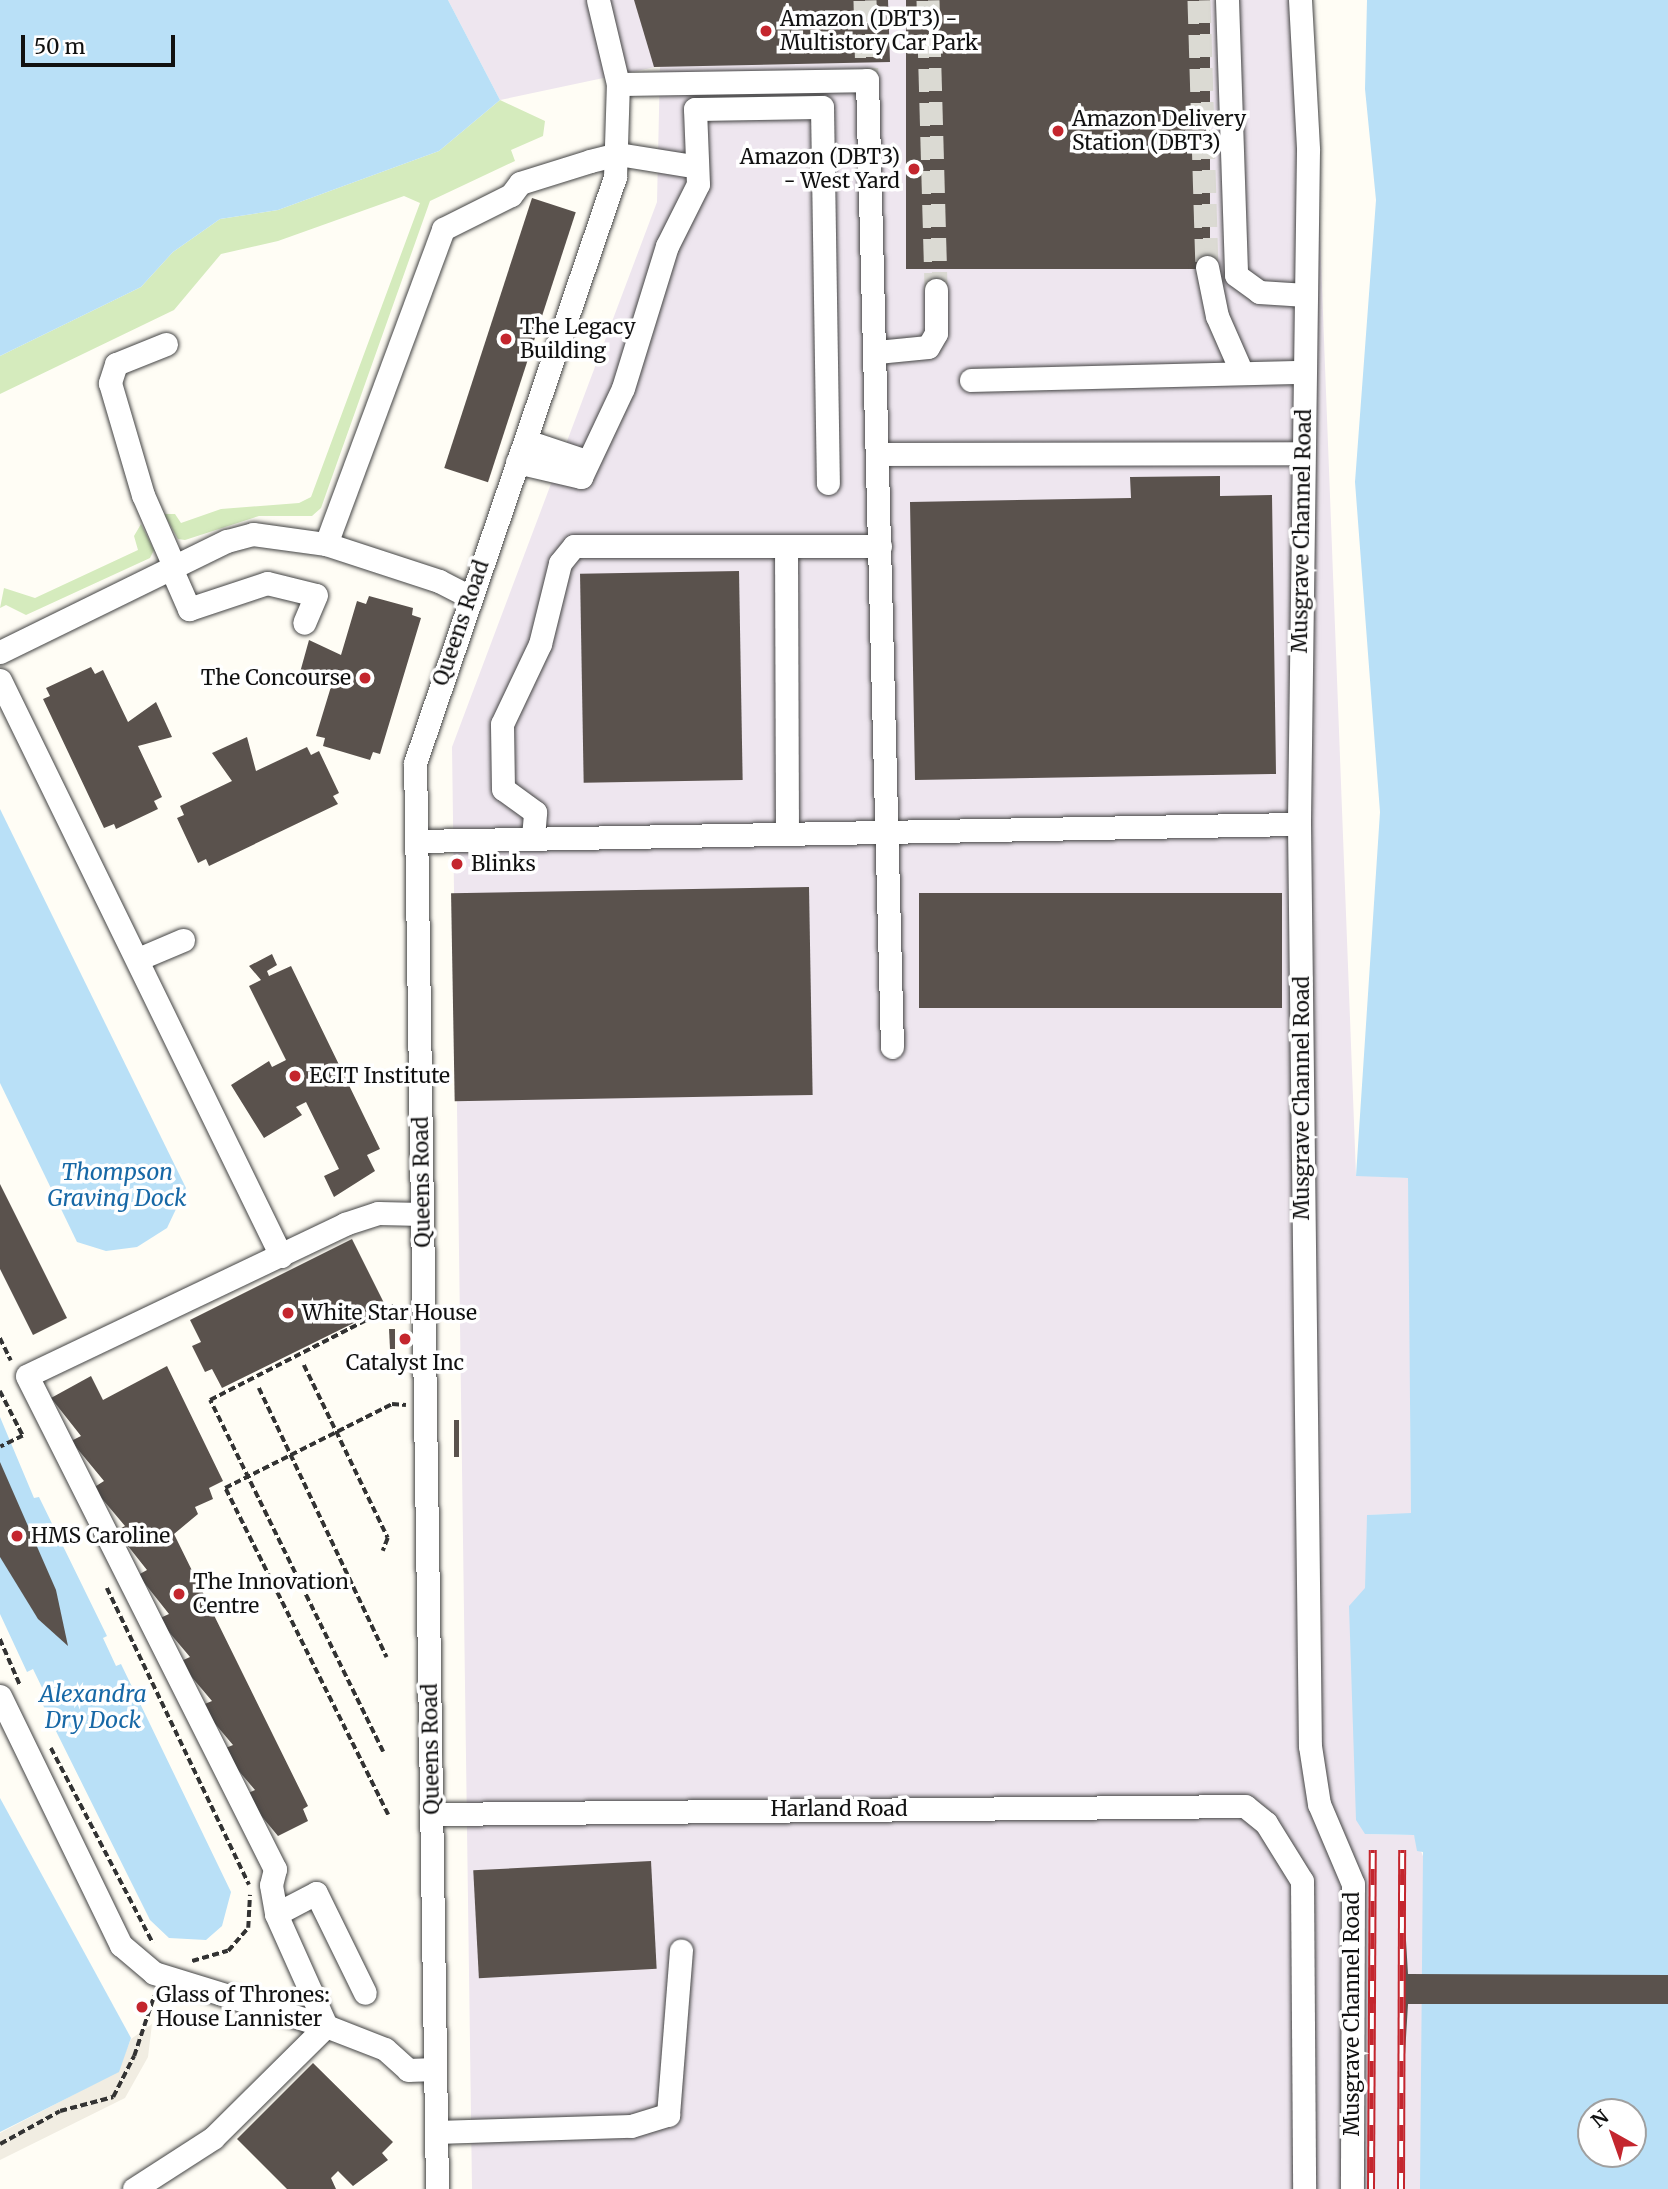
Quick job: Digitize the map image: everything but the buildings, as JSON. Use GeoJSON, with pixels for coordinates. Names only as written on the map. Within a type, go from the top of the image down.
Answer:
{"type":"FeatureCollection","features":[{"type":"Feature","properties":{"kind":"street","name":"Queens Road"},"geometry":{"type":"LineString","coordinates":[[437,2189],[415,763],[420,736],[526,441],[617,162],[618,84],[598,0]]}},
{"type":"Feature","properties":{"kind":"street"},"geometry":{"type":"LineString","coordinates":[[1227,0],[1236,275],[1259,292],[1306,295]]}},
{"type":"Feature","properties":{"kind":"street","name":"Musgrave Channel Road"},"geometry":{"type":"LineString","coordinates":[[1300,0],[1308,150],[1299,824],[1310,1746],[1319,1804],[1353,1884],[1352,2189]]}},
{"type":"Feature","properties":{"kind":"street"},"geometry":{"type":"LineString","coordinates":[[618,84],[802,71],[867,80],[880,454],[892,1047]]}},
{"type":"Feature","properties":{"kind":"street"},"geometry":{"type":"LineString","coordinates":[[584,469],[623,388],[667,246],[698,184],[692,163],[695,109],[822,107],[828,483]]}},
{"type":"Feature","properties":{"kind":"street"},"geometry":{"type":"LineString","coordinates":[[326,544],[443,229],[511,195],[520,183],[617,162],[692,163]]}},
{"type":"Feature","properties":{"kind":"street"},"geometry":{"type":"LineString","coordinates":[[1207,267],[1217,316],[1242,373]]}},
{"type":"Feature","properties":{"kind":"street"},"geometry":{"type":"LineString","coordinates":[[877,352],[928,347],[936,333],[936,290]]}},
{"type":"Feature","properties":{"kind":"street"},"geometry":{"type":"LineString","coordinates":[[166,344],[116,364],[110,383],[143,495],[189,609],[267,583],[316,595],[304,623]]}},
{"type":"Feature","properties":{"kind":"street"},"geometry":{"type":"LineString","coordinates":[[971,380],[1304,372]]}},
{"type":"Feature","properties":{"kind":"street"},"geometry":{"type":"LineString","coordinates":[[526,441],[584,469]]}},
{"type":"Feature","properties":{"kind":"street"},"geometry":{"type":"LineString","coordinates":[[880,454],[1302,453]]}},
{"type":"Feature","properties":{"kind":"street"},"geometry":{"type":"LineString","coordinates":[[517,462],[584,469]]}},
{"type":"Feature","properties":{"kind":"street"},"geometry":{"type":"LineString","coordinates":[[0,652],[172,567],[253,534],[326,544],[439,581],[470,597]]}},
{"type":"Feature","properties":{"kind":"street"},"geometry":{"type":"LineString","coordinates":[[533,837],[535,812],[503,789],[502,724],[540,644],[560,563],[574,546],[880,546]]}},
{"type":"Feature","properties":{"kind":"street"},"geometry":{"type":"LineString","coordinates":[[786,546],[788,833]]}},
{"type":"Feature","properties":{"kind":"street"},"geometry":{"type":"LineString","coordinates":[[0,681],[281,1256]]}},
{"type":"Feature","properties":{"kind":"street"},"geometry":{"type":"LineString","coordinates":[[418,841],[1299,824]]}},
{"type":"Feature","properties":{"kind":"street"},"geometry":{"type":"LineString","coordinates":[[138,959],[183,940]]}},
{"type":"Feature","properties":{"kind":"street"},"geometry":{"type":"LineString","coordinates":[[326,2026],[276,1914],[271,1885],[275,1868],[27,1376],[378,1213],[422,1214]]}},
{"type":"Feature","properties":{"kind":"street"},"geometry":{"type":"LineString","coordinates":[[0,1696],[121,1945],[158,1975],[326,2026],[385,2049],[408,2070],[435,2069]]}},
{"type":"Feature","properties":{"kind":"street","name":"Harland Road"},"geometry":{"type":"LineString","coordinates":[[432,1814],[1245,1806],[1274,1833],[1302,1881],[1304,2189]]}},
{"type":"Feature","properties":{"kind":"street"},"geometry":{"type":"LineString","coordinates":[[276,1914],[316,1893],[366,1993]]}},
{"type":"Feature","properties":{"kind":"street"},"geometry":{"type":"LineString","coordinates":[[436,2132],[631,2126],[668,2115],[681,1951]]}},
{"type":"Feature","properties":{"kind":"street"},"geometry":{"type":"LineString","coordinates":[[134,2189],[213,2138],[326,2026]]}},
{"type":"Feature","properties":{"kind":"path"},"geometry":{"type":"LineString","coordinates":[[383,1752],[210,1400],[396,1305]]}},
{"type":"Feature","properties":{"kind":"path"},"geometry":{"type":"LineString","coordinates":[[304,1365],[388,1538],[383,1551]]}},
{"type":"Feature","properties":{"kind":"path"},"geometry":{"type":"LineString","coordinates":[[259,1388],[387,1657]]}},
{"type":"Feature","properties":{"kind":"path"},"geometry":{"type":"LineString","coordinates":[[0,1391],[23,1436],[0,1447]]}},
{"type":"Feature","properties":{"kind":"path"},"geometry":{"type":"LineString","coordinates":[[388,1815],[225,1488],[392,1404],[426,1405]]}},
{"type":"Feature","properties":{"kind":"path"},"geometry":{"type":"LineString","coordinates":[[106,1585],[250,1887],[248,1928],[228,1951],[184,1960]]}},
{"type":"Feature","properties":{"kind":"path"},"geometry":{"type":"LineString","coordinates":[[0,1639],[23,1690]]}},
{"type":"Feature","properties":{"kind":"path"},"geometry":{"type":"LineString","coordinates":[[0,2144],[60,2111],[113,2097],[134,2056],[162,1956],[47,1739]]}},
{"type":"Feature","properties":{"kind":"shaded area"},"geometry":{"type":"Polygon","coordinates":[[[448,0],[1311,0],[1356,1175],[1408,1178],[1410,1214],[1411,1514],[1367,1515],[1365,1834],[1414,1835],[1423,1856],[1668,1853],[1668,2189],[472,2189],[452,747],[657,202],[660,66],[500,100],[448,0]]]}},
{"type":"Feature","properties":{"kind":"shaded area"},"geometry":{"type":"Polygon","coordinates":[[[152,2024],[148,2057],[125,2098],[0,2160],[0,2133],[117,2072],[131,2039],[152,2024]]]}},
{"type":"Feature","properties":{"kind":"green space"},"geometry":{"type":"Polygon","coordinates":[[[500,100],[545,121],[543,136],[511,150],[515,161],[430,201],[321,508],[312,516],[259,516],[185,540],[178,539],[164,514],[175,514],[181,523],[221,509],[299,503],[311,497],[420,203],[404,196],[278,241],[221,254],[174,310],[0,394],[0,356],[141,287],[173,252],[220,219],[278,210],[439,151],[500,100]]]}},
{"type":"Feature","properties":{"kind":"green space"},"geometry":{"type":"Polygon","coordinates":[[[141,524],[154,550],[150,558],[26,615],[6,605],[0,608],[4,588],[35,598],[138,550],[134,536],[141,524]]]}},
{"type":"Feature","properties":{"kind":"water"},"geometry":{"type":"Polygon","coordinates":[[[0,0],[448,0],[500,100],[439,151],[278,210],[220,219],[173,252],[141,287],[0,356],[0,0]]]}},
{"type":"Feature","properties":{"kind":"water"},"geometry":{"type":"Polygon","coordinates":[[[1367,0],[1668,0],[1668,2189],[1420,2189],[1423,1852],[1417,1851],[1414,1835],[1365,1834],[1356,1820],[1349,1606],[1365,1588],[1367,1515],[1411,1513],[1408,1178],[1356,1176],[1380,812],[1355,482],[1376,200],[1365,89],[1367,0]]]}},
{"type":"Feature","properties":{"kind":"water","name":"Thompson Graving Dock"},"geometry":{"type":"Polygon","coordinates":[[[0,809],[186,1188],[167,1228],[137,1247],[106,1251],[77,1242],[0,1083],[0,809]]]}},
{"type":"Feature","properties":{"kind":"water","name":"Alexandra Dry Dock"},"geometry":{"type":"Polygon","coordinates":[[[0,1417],[34,1498],[39,1497],[107,1636],[103,1638],[116,1666],[121,1664],[231,1892],[222,1926],[206,1940],[169,1938],[150,1920],[42,1703],[48,1700],[33,1669],[27,1672],[0,1614],[0,1417]]]}},
{"type":"Feature","properties":{"kind":"water"},"geometry":{"type":"Polygon","coordinates":[[[0,1798],[131,2038],[119,2072],[0,2132],[0,1798]]]}},
{"type":"Feature","properties":{"kind":"tunnel"},"geometry":{"type":"LineString","coordinates":[[865,0],[867,80]]}},
{"type":"Feature","properties":{"kind":"tunnel"},"geometry":{"type":"LineString","coordinates":[[928,0],[936,290]]}},
{"type":"Feature","properties":{"kind":"tunnel"},"geometry":{"type":"LineString","coordinates":[[1199,0],[1207,267]]}},
{"type":"Feature","properties":{"kind":"railway"},"geometry":{"type":"LineString","coordinates":[[1371,2189],[1373,1850]]}},
{"type":"Feature","properties":{"kind":"railway"},"geometry":{"type":"LineString","coordinates":[[1401,2189],[1402,1850]]}},
{"type":"Feature","properties":{"kind":"place","name":"Amazon (DBT3) - Multistory Car Park"},"geometry":{"type":"Point","coordinates":[766,31]}},
{"type":"Feature","properties":{"kind":"place","name":"Amazon Delivery Station (DBT3)"},"geometry":{"type":"Point","coordinates":[1058,131]}},
{"type":"Feature","properties":{"kind":"place","name":"Amazon (DBT3) - West Yard"},"geometry":{"type":"Point","coordinates":[914,169]}},
{"type":"Feature","properties":{"kind":"place","name":"The Legacy Building"},"geometry":{"type":"Point","coordinates":[506,339]}},
{"type":"Feature","properties":{"kind":"place","name":"The Concourse"},"geometry":{"type":"Point","coordinates":[365,678]}},
{"type":"Feature","properties":{"kind":"place","name":"Blinks"},"geometry":{"type":"Point","coordinates":[457,864]}},
{"type":"Feature","properties":{"kind":"place","name":"ECIT Institute"},"geometry":{"type":"Point","coordinates":[295,1076]}},
{"type":"Feature","properties":{"kind":"place","name":"White Star House"},"geometry":{"type":"Point","coordinates":[288,1313]}},
{"type":"Feature","properties":{"kind":"place","name":"Catalyst Inc"},"geometry":{"type":"Point","coordinates":[405,1339]}},
{"type":"Feature","properties":{"kind":"place","name":"HMS Caroline"},"geometry":{"type":"Point","coordinates":[17,1536]}},
{"type":"Feature","properties":{"kind":"place","name":"The Innovation Centre"},"geometry":{"type":"Point","coordinates":[179,1594]}},
{"type":"Feature","properties":{"kind":"place","name":"Glass of Thrones: House Lannister"},"geometry":{"type":"Point","coordinates":[142,2007]}}]}
